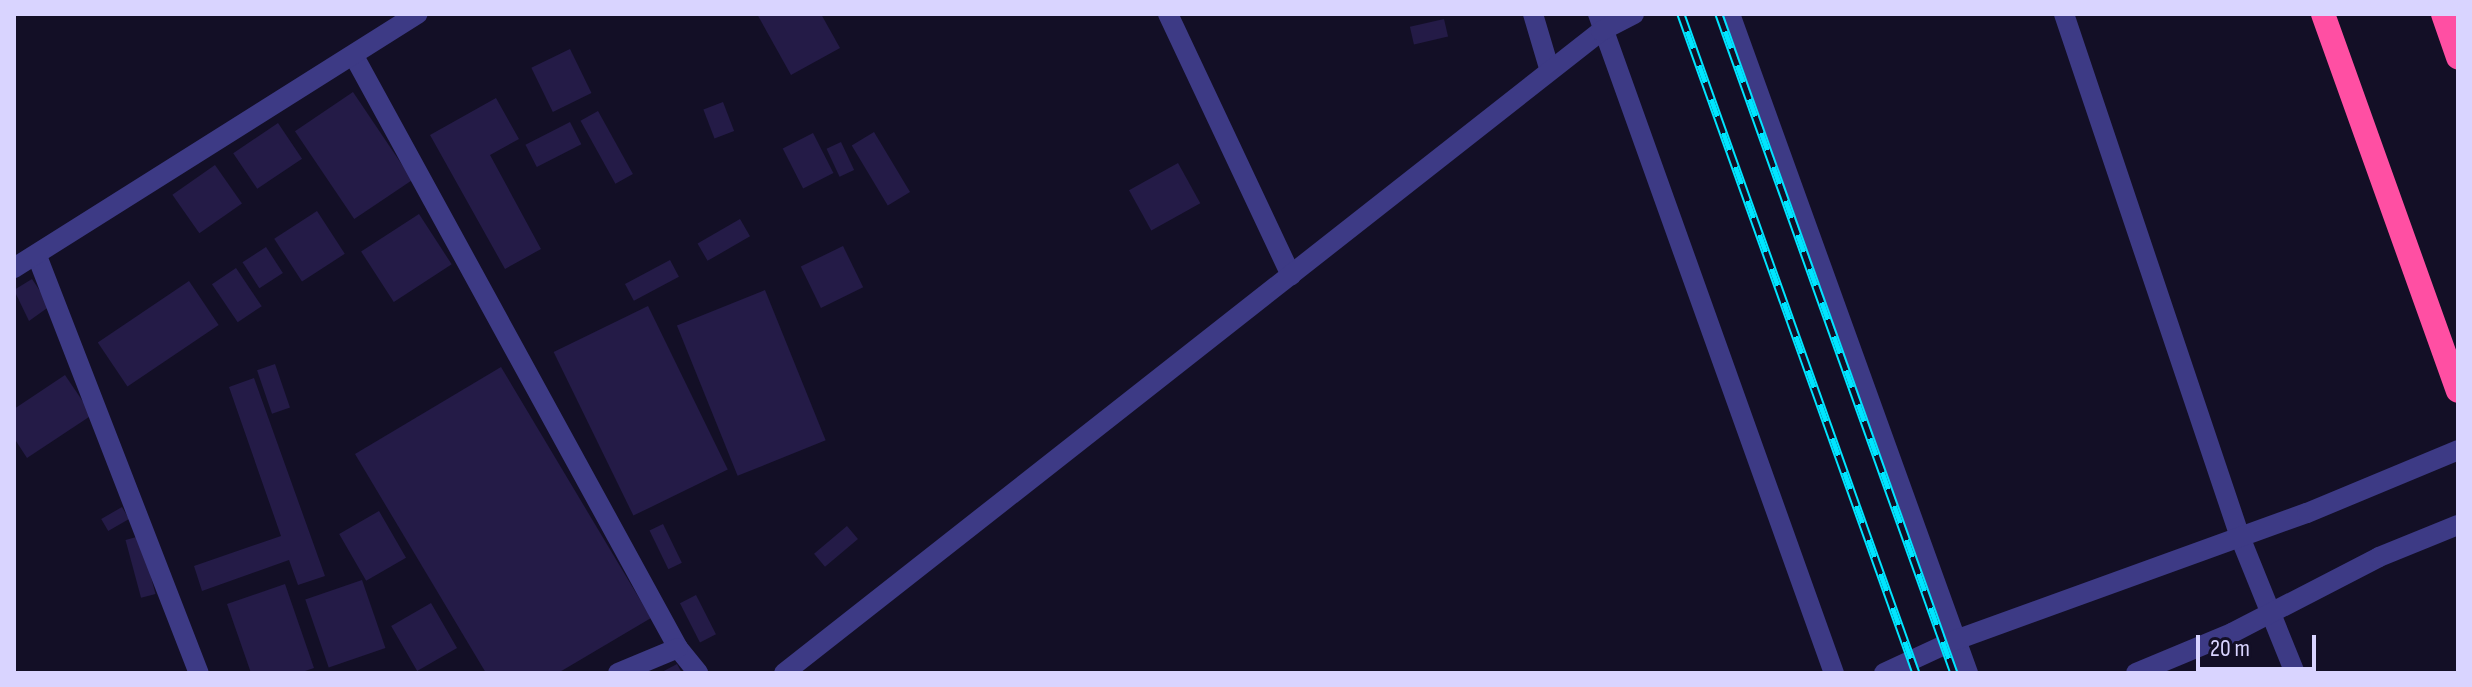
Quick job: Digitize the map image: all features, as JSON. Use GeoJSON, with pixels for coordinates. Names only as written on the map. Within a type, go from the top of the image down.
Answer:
{"type":"FeatureCollection","features":[{"type":"Feature","properties":{"kind":"highway"},"geometry":{"type":"LineString","coordinates":[[2323,14],[2456,384]]}},
{"type":"Feature","properties":{"kind":"highway"},"geometry":{"type":"LineString","coordinates":[[2443,14],[2458,57]]}},
{"type":"Feature","properties":{"kind":"street"},"geometry":{"type":"LineString","coordinates":[[14,268],[355,58],[418,14]]}},
{"type":"Feature","properties":{"kind":"street"},"geometry":{"type":"LineString","coordinates":[[1168,14],[1291,275]]}},
{"type":"Feature","properties":{"kind":"street"},"geometry":{"type":"LineString","coordinates":[[1533,14],[1550,71]]}},
{"type":"Feature","properties":{"kind":"street"},"geometry":{"type":"LineString","coordinates":[[784,673],[1550,71],[1600,22],[1634,14]]}},
{"type":"Feature","properties":{"kind":"street"},"geometry":{"type":"LineString","coordinates":[[1730,14],[1953,641],[1968,673]]}},
{"type":"Feature","properties":{"kind":"street"},"geometry":{"type":"LineString","coordinates":[[2064,14],[2240,537],[2295,673]]}},
{"type":"Feature","properties":{"kind":"street"},"geometry":{"type":"LineString","coordinates":[[1600,22],[1834,673]]}},
{"type":"Feature","properties":{"kind":"street"},"geometry":{"type":"LineString","coordinates":[[355,58],[678,648],[698,673]]}},
{"type":"Feature","properties":{"kind":"street"},"geometry":{"type":"LineString","coordinates":[[37,256],[199,673]]}},
{"type":"Feature","properties":{"kind":"street"},"geometry":{"type":"LineString","coordinates":[[1884,673],[1953,641],[2240,537],[2458,450]]}},
{"type":"Feature","properties":{"kind":"street"},"geometry":{"type":"LineString","coordinates":[[2136,673],[2272,614],[2379,557],[2458,525]]}},
{"type":"Feature","properties":{"kind":"street"},"geometry":{"type":"LineString","coordinates":[[618,673],[678,648]]}},
{"type":"Feature","properties":{"kind":"building"},"geometry":{"type":"Polygon","coordinates":[[[757,14],[821,14],[840,48],[791,75],[757,14]]]}},
{"type":"Feature","properties":{"kind":"building"},"geometry":{"type":"Polygon","coordinates":[[[1444,19],[1448,37],[1414,44],[1410,27],[1444,19]]]}},
{"type":"Feature","properties":{"kind":"building"},"geometry":{"type":"Polygon","coordinates":[[[570,49],[591,93],[553,112],[531,68],[570,49]]]}},
{"type":"Feature","properties":{"kind":"building"},"geometry":{"type":"Polygon","coordinates":[[[353,92],[412,180],[354,219],[295,131],[353,92]]]}},
{"type":"Feature","properties":{"kind":"building"},"geometry":{"type":"Polygon","coordinates":[[[496,98],[519,139],[490,155],[541,249],[505,269],[430,135],[496,98]]]}},
{"type":"Feature","properties":{"kind":"building"},"geometry":{"type":"Polygon","coordinates":[[[723,102],[734,131],[715,138],[703,110],[723,102]]]}},
{"type":"Feature","properties":{"kind":"building"},"geometry":{"type":"Polygon","coordinates":[[[598,111],[633,174],[615,184],[581,121],[598,111]]]}},
{"type":"Feature","properties":{"kind":"building"},"geometry":{"type":"Polygon","coordinates":[[[570,122],[581,144],[537,167],[525,145],[570,122]]]}},
{"type":"Feature","properties":{"kind":"building"},"geometry":{"type":"Polygon","coordinates":[[[278,123],[302,159],[257,189],[233,153],[278,123]]]}},
{"type":"Feature","properties":{"kind":"building"},"geometry":{"type":"Polygon","coordinates":[[[874,132],[910,192],[888,205],[852,145],[874,132]]]}},
{"type":"Feature","properties":{"kind":"building"},"geometry":{"type":"Polygon","coordinates":[[[813,133],[833,173],[803,189],[783,148],[813,133]]]}},
{"type":"Feature","properties":{"kind":"building"},"geometry":{"type":"Polygon","coordinates":[[[841,142],[854,170],[840,177],[826,149],[841,142]]]}},
{"type":"Feature","properties":{"kind":"building"},"geometry":{"type":"Polygon","coordinates":[[[1178,163],[1200,203],[1151,230],[1129,190],[1178,163]]]}},
{"type":"Feature","properties":{"kind":"building"},"geometry":{"type":"Polygon","coordinates":[[[215,165],[242,204],[199,233],[172,195],[215,165]]]}},
{"type":"Feature","properties":{"kind":"building"},"geometry":{"type":"Polygon","coordinates":[[[317,211],[345,254],[302,282],[274,239],[317,211]]]}},
{"type":"Feature","properties":{"kind":"building"},"geometry":{"type":"Polygon","coordinates":[[[419,214],[452,264],[394,302],[361,252],[419,214]]]}},
{"type":"Feature","properties":{"kind":"building"},"geometry":{"type":"Polygon","coordinates":[[[740,219],[750,236],[708,261],[698,244],[740,219]]]}},
{"type":"Feature","properties":{"kind":"building"},"geometry":{"type":"Polygon","coordinates":[[[843,246],[863,287],[821,308],[801,267],[843,246]]]}},
{"type":"Feature","properties":{"kind":"building"},"geometry":{"type":"Polygon","coordinates":[[[266,247],[283,273],[259,288],[243,262],[266,247]]]}},
{"type":"Feature","properties":{"kind":"building"},"geometry":{"type":"Polygon","coordinates":[[[670,260],[679,277],[634,301],[625,284],[670,260]]]}},
{"type":"Feature","properties":{"kind":"building"},"geometry":{"type":"Polygon","coordinates":[[[236,268],[262,306],[238,322],[212,284],[236,268]]]}},
{"type":"Feature","properties":{"kind":"building"},"geometry":{"type":"Polygon","coordinates":[[[32,279],[50,306],[29,321],[14,290],[32,279]]]}},
{"type":"Feature","properties":{"kind":"building"},"geometry":{"type":"Polygon","coordinates":[[[189,281],[219,325],[127,386],[98,343],[189,281]]]}},
{"type":"Feature","properties":{"kind":"building"},"geometry":{"type":"Polygon","coordinates":[[[765,290],[826,440],[738,476],[677,326],[765,290]]]}},
{"type":"Feature","properties":{"kind":"building"},"geometry":{"type":"Polygon","coordinates":[[[648,306],[728,470],[633,516],[554,352],[648,306]]]}},
{"type":"Feature","properties":{"kind":"building"},"geometry":{"type":"Polygon","coordinates":[[[275,364],[290,407],[272,414],[257,370],[275,364]]]}},
{"type":"Feature","properties":{"kind":"building"},"geometry":{"type":"Polygon","coordinates":[[[501,367],[651,618],[558,673],[486,673],[355,454],[501,367]]]}},
{"type":"Feature","properties":{"kind":"building"},"geometry":{"type":"Polygon","coordinates":[[[65,375],[92,415],[27,458],[14,438],[14,409],[65,375]]]}},
{"type":"Feature","properties":{"kind":"building"},"geometry":{"type":"Polygon","coordinates":[[[254,378],[325,576],[298,585],[289,560],[202,591],[194,566],[281,536],[229,387],[254,378]]]}},
{"type":"Feature","properties":{"kind":"building"},"geometry":{"type":"Polygon","coordinates":[[[122,507],[129,519],[108,531],[101,519],[122,507]]]}},
{"type":"Feature","properties":{"kind":"building"},"geometry":{"type":"Polygon","coordinates":[[[379,511],[406,558],[366,581],[339,534],[379,511]]]}},
{"type":"Feature","properties":{"kind":"building"},"geometry":{"type":"Polygon","coordinates":[[[663,524],[682,563],[668,569],[650,531],[663,524]]]}},
{"type":"Feature","properties":{"kind":"building"},"geometry":{"type":"Polygon","coordinates":[[[847,526],[858,539],[825,567],[814,554],[847,526]]]}},
{"type":"Feature","properties":{"kind":"building"},"geometry":{"type":"Polygon","coordinates":[[[140,536],[156,594],[141,598],[126,540],[140,536]]]}},
{"type":"Feature","properties":{"kind":"building"},"geometry":{"type":"Polygon","coordinates":[[[362,580],[385,648],[329,668],[305,600],[362,580]]]}},
{"type":"Feature","properties":{"kind":"building"},"geometry":{"type":"Polygon","coordinates":[[[285,584],[314,668],[299,673],[251,673],[227,604],[285,584]]]}},
{"type":"Feature","properties":{"kind":"building"},"geometry":{"type":"Polygon","coordinates":[[[696,595],[716,634],[700,642],[680,603],[696,595]]]}},
{"type":"Feature","properties":{"kind":"building"},"geometry":{"type":"Polygon","coordinates":[[[431,603],[457,648],[417,671],[391,626],[431,603]]]}},
{"type":"Feature","properties":{"kind":"building"},"geometry":{"type":"Polygon","coordinates":[[[677,664],[682,673],[660,673],[677,664]]]}},
{"type":"Feature","properties":{"kind":"railway"},"geometry":{"type":"LineString","coordinates":[[1681,14],[1916,673]]}},
{"type":"Feature","properties":{"kind":"railway"},"geometry":{"type":"LineString","coordinates":[[1719,14],[1954,673]]}}]}
